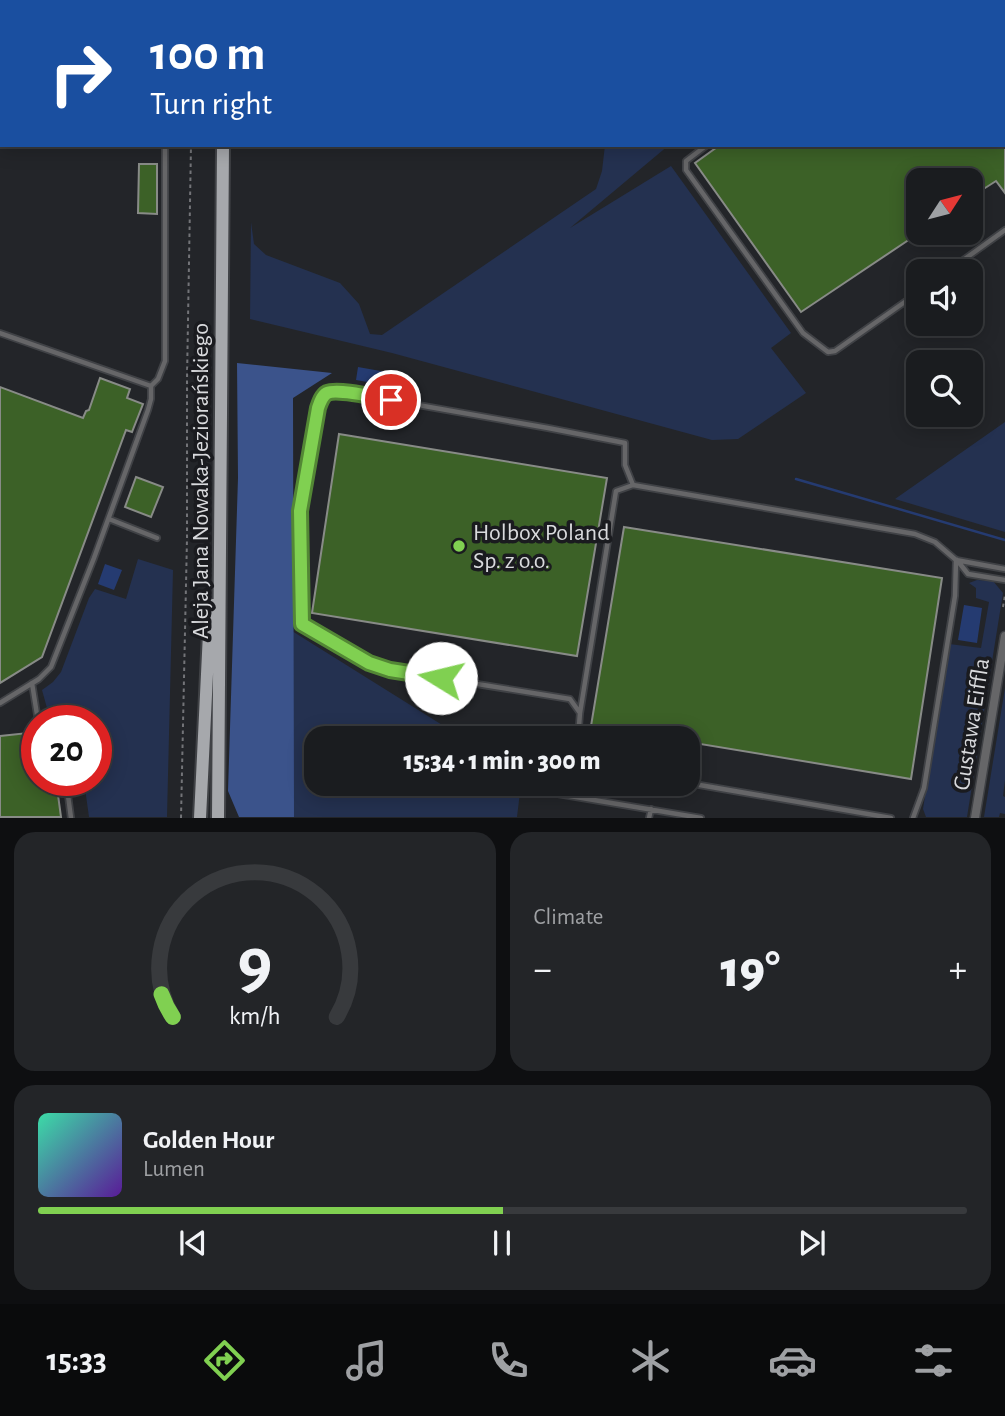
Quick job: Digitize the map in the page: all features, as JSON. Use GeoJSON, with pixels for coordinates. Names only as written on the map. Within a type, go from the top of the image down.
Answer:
{"type":"FeatureCollection","features":[{"type":"Feature","properties":{"kind":"main road","name":"Aleja Jana Nowaka-Jeziorańskiego"},"geometry":{"type":"LineString","coordinates":[[218,817],[223,147]]}},
{"type":"Feature","properties":{"kind":"main road"},"geometry":{"type":"LineString","coordinates":[[200,817],[209,633],[220,545]]}},
{"type":"Feature","properties":{"kind":"street","name":"Gustawa Eiffla"},"geometry":{"type":"LineString","coordinates":[[975,817],[1005,636]]}},
{"type":"Feature","properties":{"kind":"lane"},"geometry":{"type":"LineString","coordinates":[[0,703],[47,673],[51,667],[148,410],[151,386],[158,379],[165,361],[165,147]]}},
{"type":"Feature","properties":{"kind":"lane"},"geometry":{"type":"LineString","coordinates":[[704,147],[686,161],[686,170],[803,332],[828,352],[835,352],[906,301]]}},
{"type":"Feature","properties":{"kind":"lane"},"geometry":{"type":"LineString","coordinates":[[965,259],[1005,230]]}},
{"type":"Feature","properties":{"kind":"lane"},"geometry":{"type":"LineString","coordinates":[[0,333],[151,386]]}},
{"type":"Feature","properties":{"kind":"lane"},"geometry":{"type":"LineString","coordinates":[[580,713],[570,699],[390,670],[369,663],[302,624],[300,511],[318,408],[322,398],[328,393],[339,391],[625,443],[625,465],[633,485]]}},
{"type":"Feature","properties":{"kind":"lane"},"geometry":{"type":"LineString","coordinates":[[579,726],[616,491],[633,485],[915,534],[935,542],[957,559],[968,574],[1005,580]]}},
{"type":"Feature","properties":{"kind":"lane"},"geometry":{"type":"LineString","coordinates":[[109,519],[157,538]]}},
{"type":"Feature","properties":{"kind":"lane"},"geometry":{"type":"LineString","coordinates":[[957,559],[1005,569]]}},
{"type":"Feature","properties":{"kind":"lane"},"geometry":{"type":"LineString","coordinates":[[913,817],[923,788],[955,596],[957,559]]}},
{"type":"Feature","properties":{"kind":"lane"},"geometry":{"type":"LineString","coordinates":[[32,683],[35,705]]}},
{"type":"Feature","properties":{"kind":"lane"},"geometry":{"type":"LineString","coordinates":[[700,785],[891,817]]}},
{"type":"Feature","properties":{"kind":"lane"},"geometry":{"type":"LineString","coordinates":[[68,796],[71,817]]}},
{"type":"Feature","properties":{"kind":"lane"},"geometry":{"type":"LineString","coordinates":[[570,796],[701,817]]}},
{"type":"Feature","properties":{"kind":"lane"},"geometry":{"type":"LineString","coordinates":[[649,817],[651,809]]}},
{"type":"Feature","properties":{"kind":"path"},"geometry":{"type":"LineString","coordinates":[[181,817],[191,147]]}},
{"type":"Feature","properties":{"kind":"path"},"geometry":{"type":"LineString","coordinates":[[1003,607],[1005,595]]}},
{"type":"Feature","properties":{"kind":"shaded area"},"geometry":{"type":"Polygon","coordinates":[[[605,147],[667,147],[570,228],[671,166],[791,333],[771,348],[806,393],[738,439],[712,440],[392,353],[250,319],[251,222],[254,244],[266,255],[340,283],[359,304],[370,334],[382,335],[596,189],[602,171],[605,147]]]}},
{"type":"Feature","properties":{"kind":"shaded area"},"geometry":{"type":"Polygon","coordinates":[[[237,363],[332,373],[293,398],[294,817],[239,817],[228,791],[238,478],[237,363]]]}},
{"type":"Feature","properties":{"kind":"shaded area"},"geometry":{"type":"Polygon","coordinates":[[[358,367],[409,376],[407,389],[356,380],[358,367]]]}},
{"type":"Feature","properties":{"kind":"shaded area"},"geometry":{"type":"Polygon","coordinates":[[[1005,422],[1005,532],[895,499],[1005,422]]]}},
{"type":"Feature","properties":{"kind":"shaded area"},"geometry":{"type":"Polygon","coordinates":[[[138,559],[173,570],[167,817],[89,817],[86,796],[112,796],[112,705],[46,705],[42,690],[61,672],[89,598],[95,589],[126,599],[138,559]]]}},
{"type":"Feature","properties":{"kind":"shaded area"},"geometry":{"type":"Polygon","coordinates":[[[105,564],[122,570],[114,590],[98,584],[105,564]]]}},
{"type":"Feature","properties":{"kind":"shaded area"},"geometry":{"type":"Polygon","coordinates":[[[977,580],[993,581],[1003,593],[967,817],[926,817],[923,809],[949,644],[981,648],[989,602],[976,598],[976,588],[969,583],[977,580]]]}},
{"type":"Feature","properties":{"kind":"shaded area"},"geometry":{"type":"Polygon","coordinates":[[[964,605],[982,608],[977,643],[958,640],[964,605]]]}},
{"type":"Feature","properties":{"kind":"shaded area"},"geometry":{"type":"Polygon","coordinates":[[[292,631],[444,726],[304,726],[304,796],[520,796],[517,817],[293,817],[292,631]]]}},
{"type":"Feature","properties":{"kind":"shaded area"},"geometry":{"type":"Polygon","coordinates":[[[1005,688],[1005,814],[1000,813],[999,817],[984,817],[1005,688]]]}},
{"type":"Feature","properties":{"kind":"building"},"geometry":{"type":"Polygon","coordinates":[[[717,147],[1005,147],[1005,193],[996,181],[984,189],[984,168],[906,168],[906,242],[801,312],[695,163],[717,147]]]}},
{"type":"Feature","properties":{"kind":"building"},"geometry":{"type":"Polygon","coordinates":[[[139,164],[157,164],[157,214],[138,213],[139,164]]]}},
{"type":"Feature","properties":{"kind":"building"},"geometry":{"type":"Polygon","coordinates":[[[100,378],[130,389],[127,398],[143,404],[132,432],[126,430],[42,657],[0,683],[0,387],[83,418],[89,410],[100,378]]]}},
{"type":"Feature","properties":{"kind":"building","name":"Holbox Poland Sp. z o.o."},"geometry":{"type":"Polygon","coordinates":[[[339,434],[607,478],[577,656],[312,613],[339,434]]]}},
{"type":"Feature","properties":{"kind":"building"},"geometry":{"type":"Polygon","coordinates":[[[136,477],[163,487],[151,517],[125,507],[136,477]]]}},
{"type":"Feature","properties":{"kind":"building"},"geometry":{"type":"Polygon","coordinates":[[[624,527],[942,578],[911,779],[700,744],[700,726],[591,726],[624,527]]]}},
{"type":"Feature","properties":{"kind":"building"},"geometry":{"type":"Polygon","coordinates":[[[21,734],[21,796],[58,796],[61,817],[0,817],[0,736],[21,734]]]}},
{"type":"Feature","properties":{"kind":"waterway"},"geometry":{"type":"LineString","coordinates":[[796,479],[1005,540]]}},
{"type":"Feature","properties":{"kind":"place","name":"Holbox Poland Sp. z o.o."},"geometry":{"type":"Point","coordinates":[459,546]}},
{"type":"Feature","properties":{"kind":"route"},"geometry":{"type":"LineString","coordinates":[[391,400],[339,391],[328,393],[322,398],[318,408],[300,511],[302,624],[369,663],[390,670],[441,678]]}}]}
